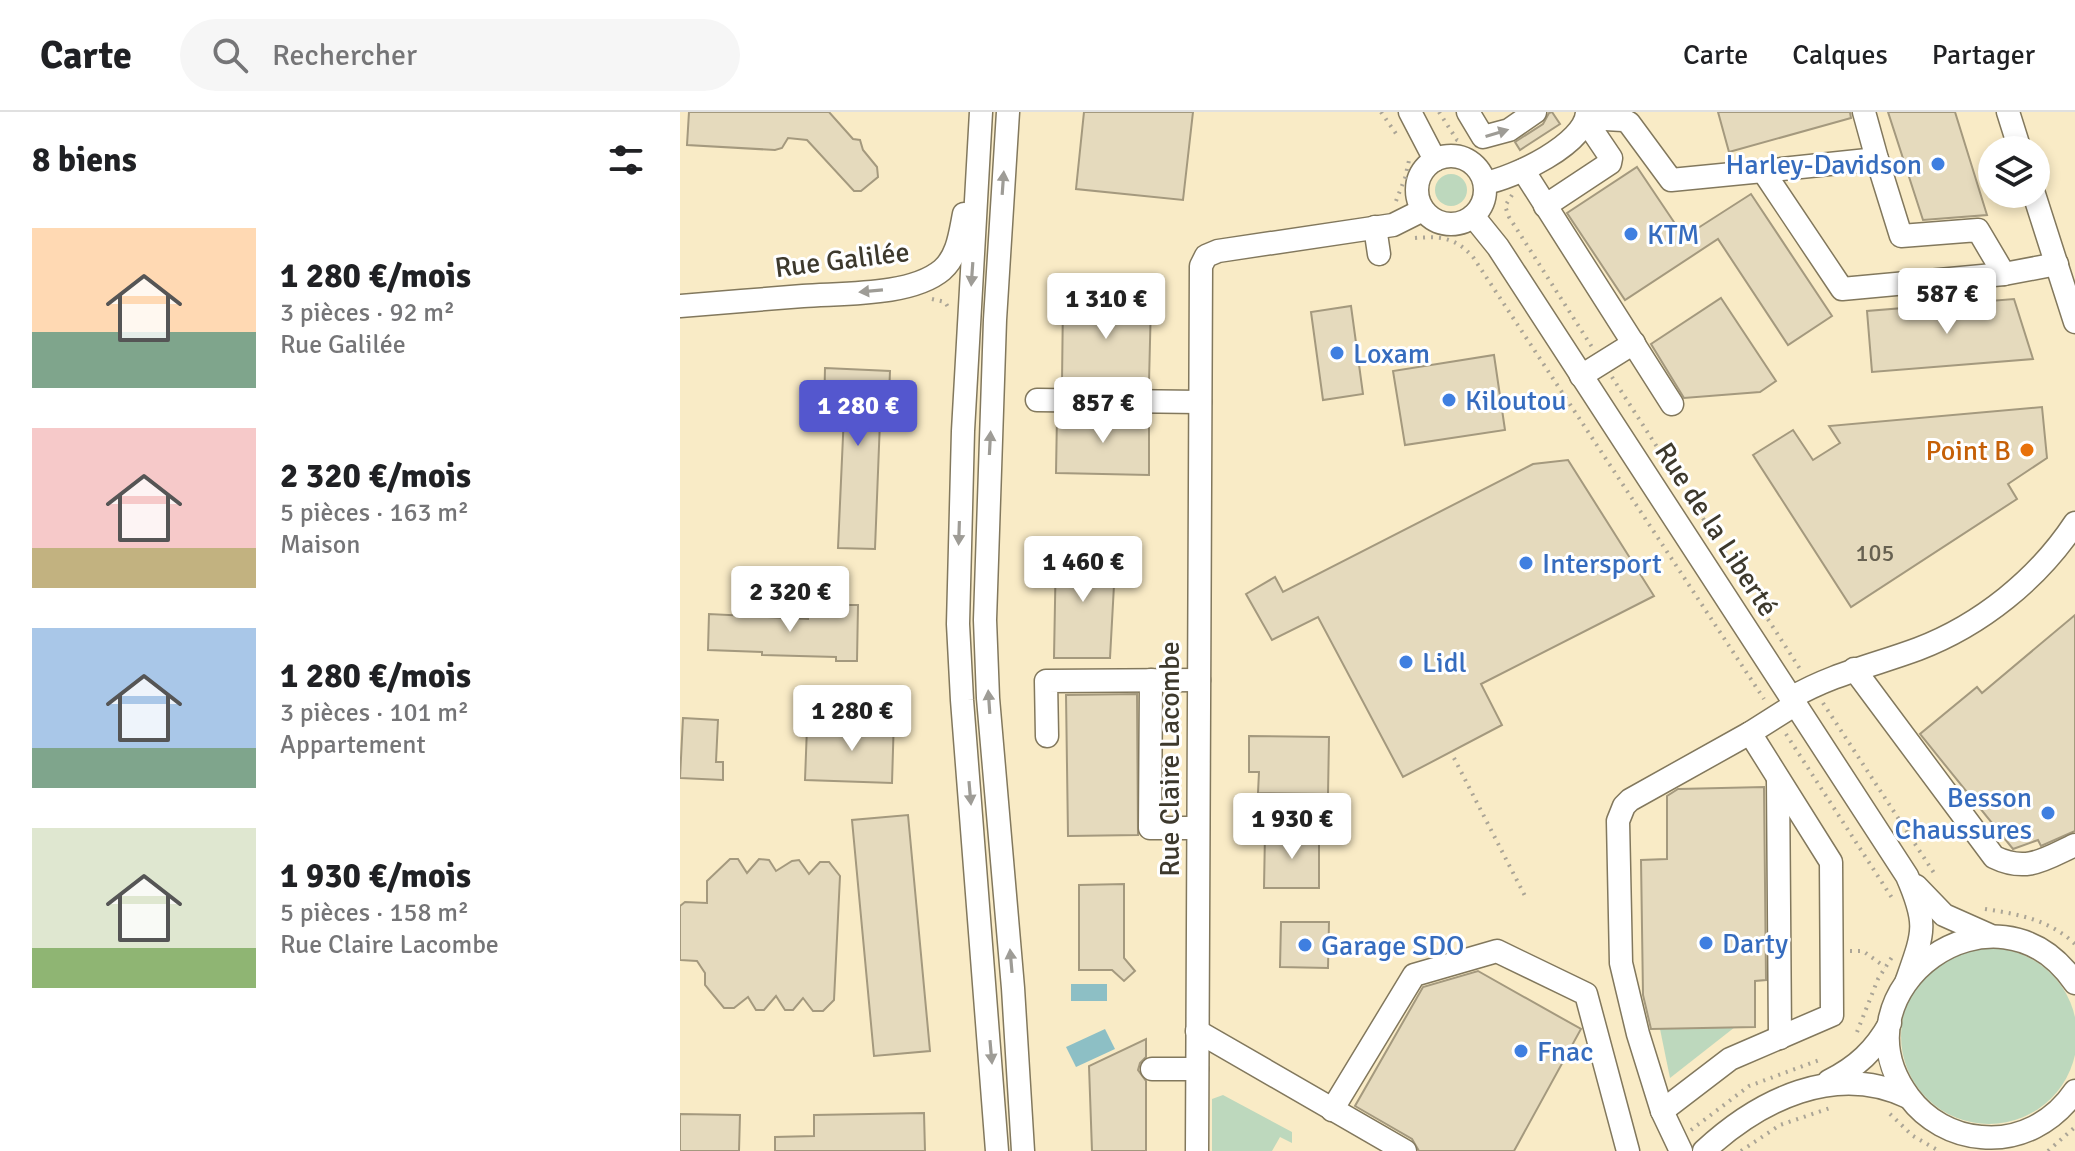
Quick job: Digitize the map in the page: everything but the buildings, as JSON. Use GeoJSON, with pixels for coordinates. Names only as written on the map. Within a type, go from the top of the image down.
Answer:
{"type":"FeatureCollection","features":[{"type":"Feature","properties":{"kind":"street"},"geometry":{"type":"LineString","coordinates":[[981,112],[960,509],[958,624],[997,1151]]}},
{"type":"Feature","properties":{"kind":"street"},"geometry":{"type":"LineString","coordinates":[[1008,112],[993,365],[985,620],[988,698],[1013,988],[1023,1151]]}},
{"type":"Feature","properties":{"kind":"street"},"geometry":{"type":"LineString","coordinates":[[1410,112],[1435,160]]}},
{"type":"Feature","properties":{"kind":"street"},"geometry":{"type":"LineString","coordinates":[[1468,112],[1483,137],[1509,130],[1535,112]]}},
{"type":"Feature","properties":{"kind":"street"},"geometry":{"type":"LineString","coordinates":[[1864,112],[1901,236],[1978,230],[2004,274]]}},
{"type":"Feature","properties":{"kind":"street"},"geometry":{"type":"LineString","coordinates":[[2008,112],[2016,136]]}},
{"type":"Feature","properties":{"kind":"street"},"geometry":{"type":"LineString","coordinates":[[1587,117],[1629,123],[1671,180],[1877,159]]}},
{"type":"Feature","properties":{"kind":"street"},"geometry":{"type":"LineString","coordinates":[[1587,117],[1578,135],[1504,178],[1473,216],[1464,222],[1450,224],[1435,220],[1423,210],[1417,196],[1418,180],[1426,166],[1450,156],[1466,159],[1478,168],[1504,178],[1545,206],[1672,404]]}},
{"type":"Feature","properties":{"kind":"street"},"geometry":{"type":"LineString","coordinates":[[1545,206],[1610,163],[1611,158],[1587,117]]}},
{"type":"Feature","properties":{"kind":"street","name":"Rue Galilée"},"geometry":{"type":"LineString","coordinates":[[680,306],[878,290],[925,280],[943,269],[953,256],[977,162]]}},
{"type":"Feature","properties":{"kind":"street"},"geometry":{"type":"LineString","coordinates":[[1763,171],[1842,289],[2004,274],[2057,264]]}},
{"type":"Feature","properties":{"kind":"street"},"geometry":{"type":"LineString","coordinates":[[2039,208],[2075,322]]}},
{"type":"Feature","properties":{"kind":"street","name":"Rue Claire Lacombe"},"geometry":{"type":"LineString","coordinates":[[1197,1151],[1188,1127],[1197,1069],[1201,272],[1206,256],[1218,251],[1384,226],[1423,210]]}},
{"type":"Feature","properties":{"kind":"street","name":"Rue de la Liberté"},"geometry":{"type":"LineString","coordinates":[[1473,216],[1498,247],[1581,376],[1799,696],[1907,876],[1917,898],[1923,925],[1919,949],[1896,1001],[1890,1023]]}},
{"type":"Feature","properties":{"kind":"street"},"geometry":{"type":"LineString","coordinates":[[1379,254],[1384,226]]}},
{"type":"Feature","properties":{"kind":"street"},"geometry":{"type":"LineString","coordinates":[[1581,376],[1634,343]]}},
{"type":"Feature","properties":{"kind":"street"},"geometry":{"type":"LineString","coordinates":[[1037,400],[1200,402]]}},
{"type":"Feature","properties":{"kind":"street"},"geometry":{"type":"LineString","coordinates":[[1681,1151],[1662,1111],[1638,1034],[1621,963],[1619,813],[1630,800],[1750,733],[1799,696],[1854,669],[1932,643],[1980,617],[2029,577],[2075,523]]}},
{"type":"Feature","properties":{"kind":"street"},"geometry":{"type":"LineString","coordinates":[[1854,669],[1994,857],[2022,866],[2075,845]]}},
{"type":"Feature","properties":{"kind":"street"},"geometry":{"type":"LineString","coordinates":[[1151,680],[1150,828],[1198,828]]}},
{"type":"Feature","properties":{"kind":"street"},"geometry":{"type":"LineString","coordinates":[[1047,736],[1046,681],[1199,680]]}},
{"type":"Feature","properties":{"kind":"street"},"geometry":{"type":"LineString","coordinates":[[1662,1111],[1730,1059],[1832,1015],[1831,862],[1750,733]]}},
{"type":"Feature","properties":{"kind":"street"},"geometry":{"type":"LineString","coordinates":[[1778,778],[1780,1038]]}},
{"type":"Feature","properties":{"kind":"street","name":"Rue de la Liberté"},"geometry":{"type":"LineString","coordinates":[[1907,876],[1944,915],[1961,925],[2036,948],[2055,960],[2074,979]]}},
{"type":"Feature","properties":{"kind":"street"},"geometry":{"type":"LineString","coordinates":[[1907,980],[1922,963],[1941,949],[1963,940],[1994,936]]}},
{"type":"Feature","properties":{"kind":"street"},"geometry":{"type":"LineString","coordinates":[[1332,1110],[1414,975],[1497,951],[1586,994],[1628,1151]]}},
{"type":"Feature","properties":{"kind":"street"},"geometry":{"type":"LineString","coordinates":[[1704,1151],[1767,1104],[1821,1085],[1848,1071],[1877,1045],[1890,1023]]}},
{"type":"Feature","properties":{"kind":"street"},"geometry":{"type":"LineString","coordinates":[[1890,1023],[1892,1062],[1908,1097],[1930,1118],[1958,1133],[1976,1151]]}},
{"type":"Feature","properties":{"kind":"street"},"geometry":{"type":"LineString","coordinates":[[1197,1031],[1405,1151]]}},
{"type":"Feature","properties":{"kind":"street"},"geometry":{"type":"LineString","coordinates":[[1152,1069],[1197,1069]]}},
{"type":"Feature","properties":{"kind":"street"},"geometry":{"type":"LineString","coordinates":[[1821,1085],[1868,1083],[1908,1097]]}},
{"type":"Feature","properties":{"kind":"street"},"geometry":{"type":"LineString","coordinates":[[1958,1133],[2003,1137],[2038,1125],[2057,1112],[2075,1091]]}},
{"type":"Feature","properties":{"kind":"street"},"geometry":{"type":"LineString","coordinates":[[2022,1151],[2038,1125]]}},
{"type":"Feature","properties":{"kind":"path"},"geometry":{"type":"LineString","coordinates":[[1381,112],[1410,156],[1401,190],[1384,226],[1396,240],[1449,238],[1473,257],[1775,716]]}},
{"type":"Feature","properties":{"kind":"path"},"geometry":{"type":"LineString","coordinates":[[1439,112],[1457,140],[1465,143]]}},
{"type":"Feature","properties":{"kind":"path"},"geometry":{"type":"LineString","coordinates":[[1504,178],[1513,197],[1505,206],[1509,217],[1603,363],[1799,696],[1940,882]]}},
{"type":"Feature","properties":{"kind":"path"},"geometry":{"type":"LineString","coordinates":[[1454,758],[1525,896]]}},
{"type":"Feature","properties":{"kind":"path"},"geometry":{"type":"LineString","coordinates":[[1980,908],[2016,914],[2045,924],[2075,944]]}},
{"type":"Feature","properties":{"kind":"path"},"geometry":{"type":"LineString","coordinates":[[1741,1151],[1780,1125],[1843,1104]]}},
{"type":"Feature","properties":{"kind":"path"},"geometry":{"type":"LineString","coordinates":[[2048,1151],[2075,1127]]}},
{"type":"Feature","properties":{"kind":"shaded area"},"geometry":{"type":"Polygon","coordinates":[[[680,112],[2075,112],[2075,1151],[680,1151],[680,112]]]}},
{"type":"Feature","properties":{"kind":"green space"},"geometry":{"type":"Polygon","coordinates":[[[1451,174],[1463,178],[1467,190],[1463,202],[1451,206],[1439,202],[1435,190],[1439,178],[1451,174]]]}},
{"type":"Feature","properties":{"kind":"green space"},"geometry":{"type":"Polygon","coordinates":[[[1972,950],[2006,950],[2038,963],[2062,987],[2075,1019],[2075,1053],[2062,1085],[2038,1109],[2006,1122],[1972,1122],[1940,1109],[1916,1085],[1903,1053],[1903,1019],[1916,987],[1940,963],[1972,950]]]}},
{"type":"Feature","properties":{"kind":"green space"},"geometry":{"type":"Polygon","coordinates":[[[1735,1027],[1670,1078],[1660,1029],[1735,1027]]]}},
{"type":"Feature","properties":{"kind":"green space"},"geometry":{"type":"Polygon","coordinates":[[[1223,1095],[1292,1132],[1292,1143],[1280,1137],[1272,1151],[1212,1151],[1212,1099],[1223,1095]]]}},
{"type":"Feature","properties":{"kind":"water"},"geometry":{"type":"Polygon","coordinates":[[[1071,984],[1107,984],[1107,1001],[1071,1001],[1071,984]]]}},
{"type":"Feature","properties":{"kind":"water"},"geometry":{"type":"Polygon","coordinates":[[[1105,1029],[1115,1049],[1076,1067],[1066,1047],[1105,1029]]]}},
{"type":"Feature","properties":{"kind":"place","name":"Harley-Davidson"},"geometry":{"type":"Point","coordinates":[1938,164]}},
{"type":"Feature","properties":{"kind":"place","name":"KTM"},"geometry":{"type":"Point","coordinates":[1631,234]}},
{"type":"Feature","properties":{"kind":"place","name":"Loxam"},"geometry":{"type":"Point","coordinates":[1337,353]}},
{"type":"Feature","properties":{"kind":"place","name":"Kiloutou"},"geometry":{"type":"Point","coordinates":[1449,400]}},
{"type":"Feature","properties":{"kind":"place","name":"Point B"},"geometry":{"type":"Point","coordinates":[2027,450]}},
{"type":"Feature","properties":{"kind":"place","name":"Intersport"},"geometry":{"type":"Point","coordinates":[1526,563]}},
{"type":"Feature","properties":{"kind":"place","name":"Lidl"},"geometry":{"type":"Point","coordinates":[1406,662]}},
{"type":"Feature","properties":{"kind":"place","name":"Besson Chaussures"},"geometry":{"type":"Point","coordinates":[2048,813]}},
{"type":"Feature","properties":{"kind":"place","name":"Darty"},"geometry":{"type":"Point","coordinates":[1706,943]}},
{"type":"Feature","properties":{"kind":"place","name":"Garage SDO"},"geometry":{"type":"Point","coordinates":[1305,945]}},
{"type":"Feature","properties":{"kind":"place","name":"Fnac"},"geometry":{"type":"Point","coordinates":[1521,1051]}}]}
